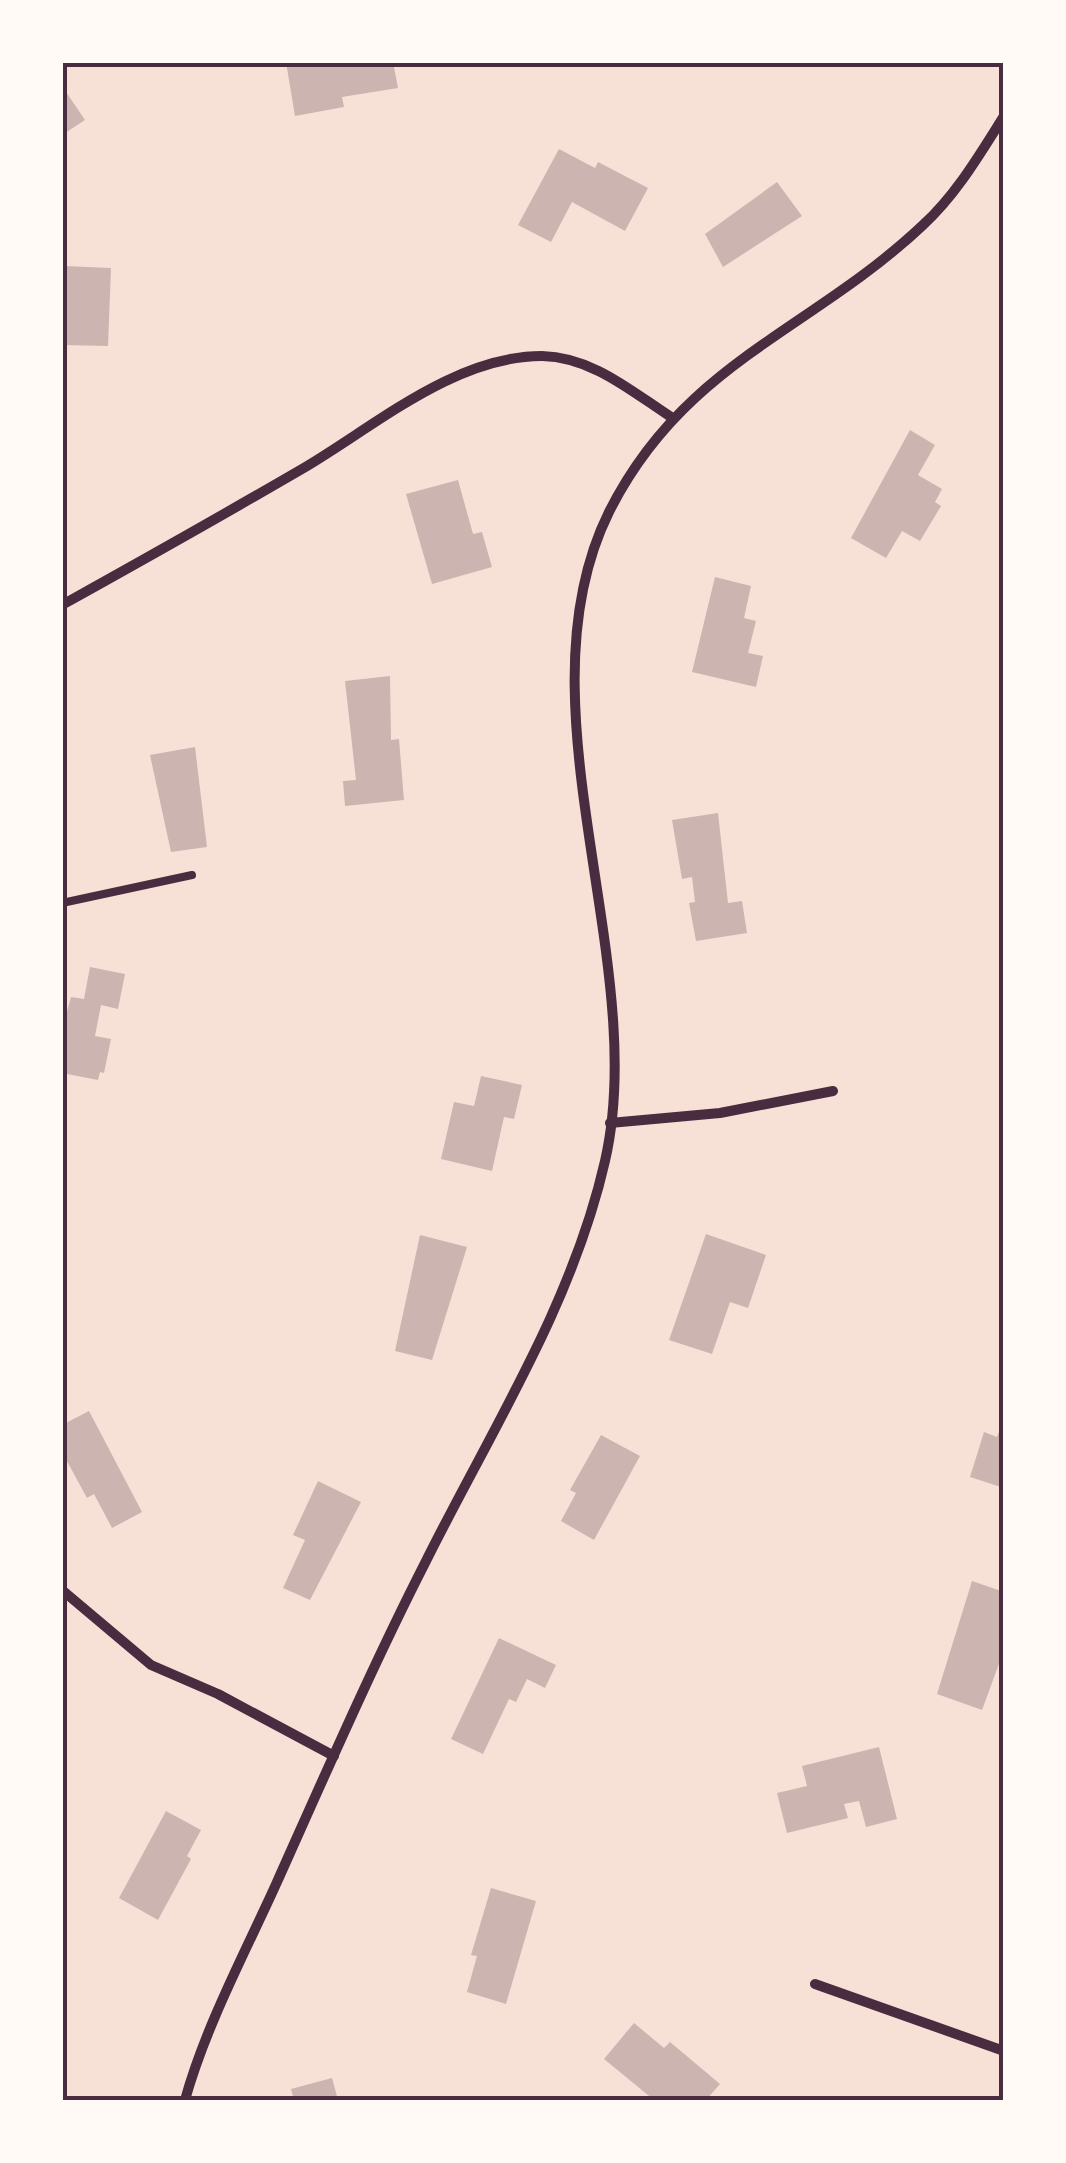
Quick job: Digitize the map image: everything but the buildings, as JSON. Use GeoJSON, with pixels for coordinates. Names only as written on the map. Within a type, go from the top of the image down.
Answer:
{"type":"FeatureCollection","features":[{"type":"Feature","properties":{"kind":"street"},"geometry":{"type":"LineString","coordinates":[[185,2100],[204,2042],[334,1756],[425,1562],[532,1358],[590,1214],[606,1157],[613,1053],[581,756],[576,656],[588,562],[628,476],[671,417],[731,366],[925,224],[1004,116]]}},
{"type":"Feature","properties":{"kind":"street"},"geometry":{"type":"LineString","coordinates":[[62,604],[296,473],[404,406],[502,360],[564,358],[600,370],[671,417]]}},
{"type":"Feature","properties":{"kind":"street"},"geometry":{"type":"LineString","coordinates":[[610,1123],[720,1112],[833,1091]]}},
{"type":"Feature","properties":{"kind":"street"},"geometry":{"type":"LineString","coordinates":[[62,1590],[151,1664],[218,1694],[334,1756]]}},
{"type":"Feature","properties":{"kind":"street"},"geometry":{"type":"LineString","coordinates":[[815,1984],[1004,2051]]}},
{"type":"Feature","properties":{"kind":"lane"},"geometry":{"type":"LineString","coordinates":[[62,903],[192,875]]}}]}
